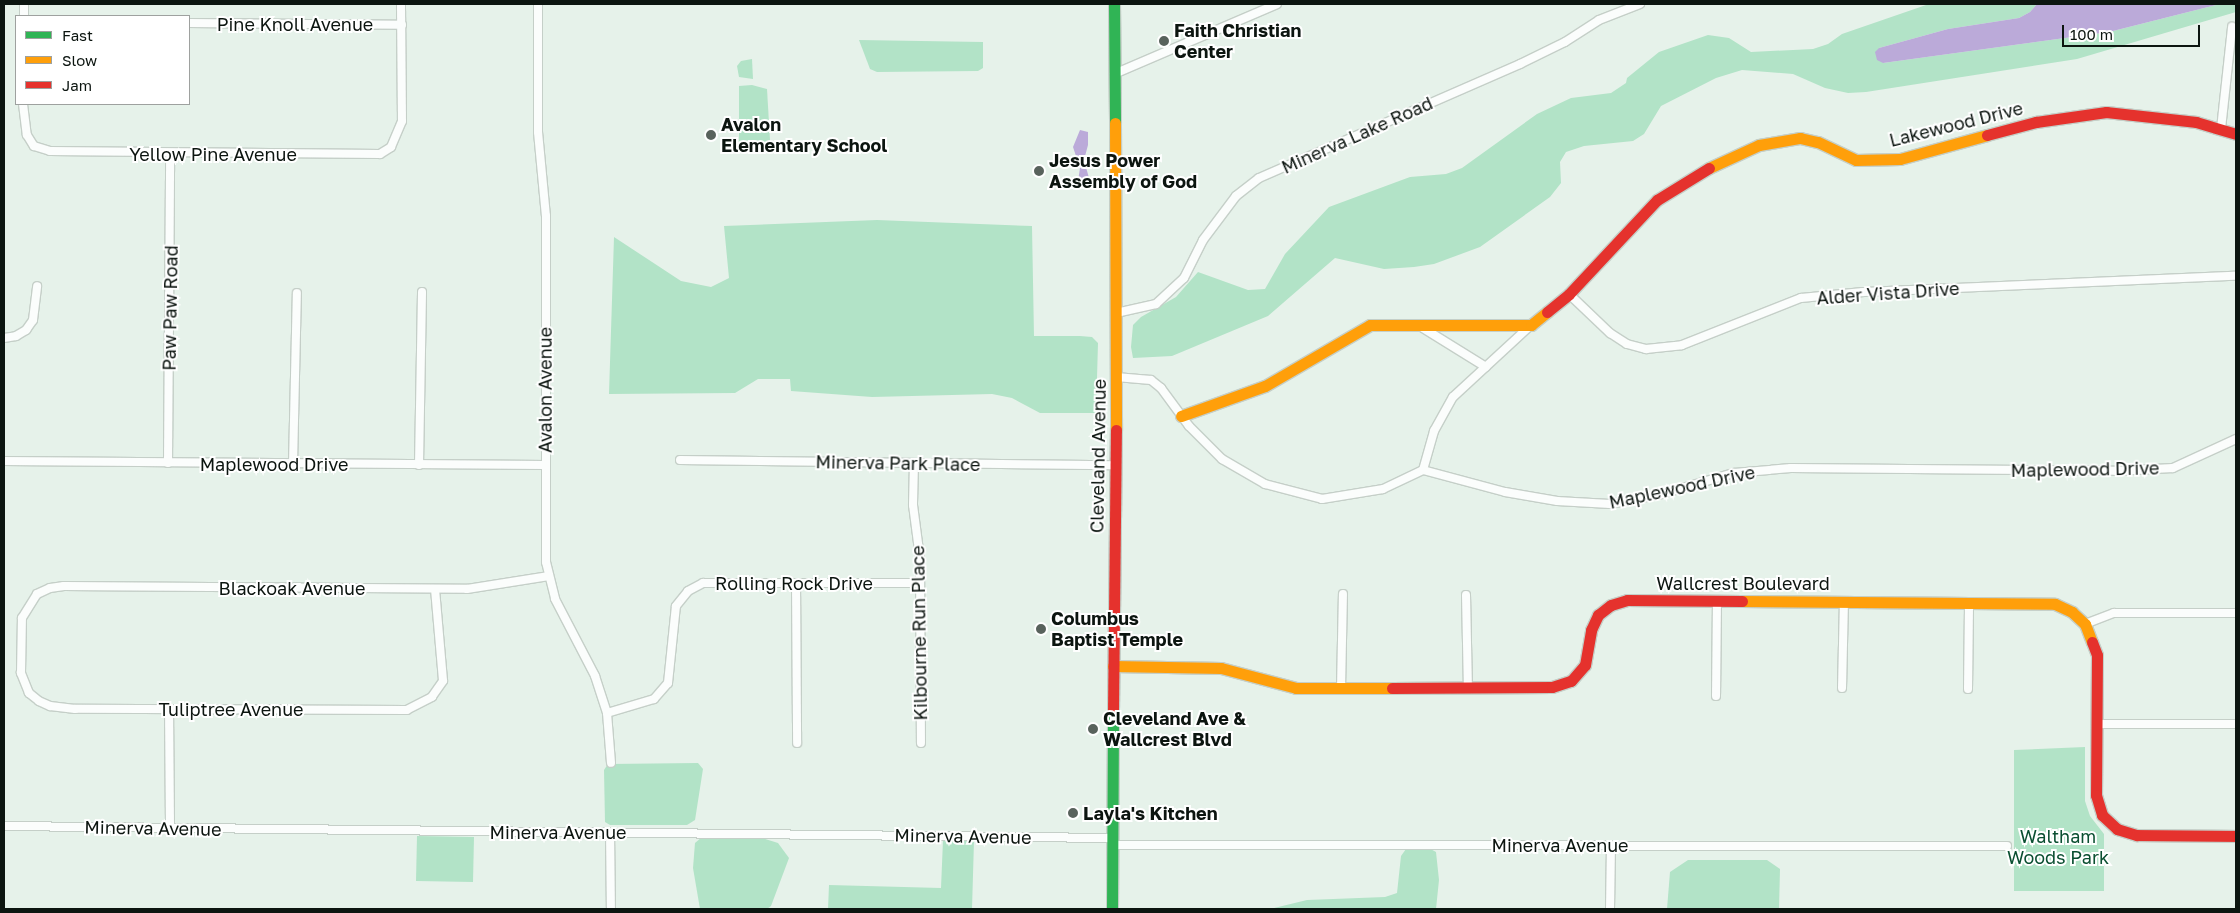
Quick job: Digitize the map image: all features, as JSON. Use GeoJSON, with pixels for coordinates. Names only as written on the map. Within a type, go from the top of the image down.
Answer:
{"type":"FeatureCollection","features":[{"type":"Feature","properties":{"kind":"street"},"geometry":{"type":"LineString","coordinates":[[401,4],[402,25]]}},
{"type":"Feature","properties":{"kind":"street","name":"Avalon Avenue"},"geometry":{"type":"LineString","coordinates":[[538,4],[538,132],[546,216],[544,521],[549,576],[555,599],[588,660],[607,712],[611,763]]}},
{"type":"Feature","properties":{"kind":"street","name":"Cleveland Avenue"},"geometry":{"type":"LineString","coordinates":[[1112,909],[1116,377],[1114,4]]}},
{"type":"Feature","properties":{"kind":"street"},"geometry":{"type":"LineString","coordinates":[[1114,74],[1276,4]]}},
{"type":"Feature","properties":{"kind":"street","name":"Minerva Lake Road"},"geometry":{"type":"LineString","coordinates":[[1116,313],[1156,304],[1184,278],[1203,240],[1236,196],[1259,178],[1520,64],[1599,20],[1640,4]]}},
{"type":"Feature","properties":{"kind":"street","name":"Pine Knoll Avenue"},"geometry":{"type":"LineString","coordinates":[[190,24],[402,25]]}},
{"type":"Feature","properties":{"kind":"street","name":"Yellow Pine Avenue"},"geometry":{"type":"LineString","coordinates":[[23,105],[23,121],[34,146],[59,152],[380,154],[392,147],[399,135],[402,121],[402,25]]}},
{"type":"Feature","properties":{"kind":"street"},"geometry":{"type":"LineString","coordinates":[[2222,129],[2232,27]]}},
{"type":"Feature","properties":{"kind":"street","name":"Lakewood Drive"},"geometry":{"type":"LineString","coordinates":[[1531,325],[1569,294],[1657,200],[1716,163],[1759,145],[1800,138],[1818,142],[1856,160],[1900,160],[2036,122],[2106,112],[2196,122],[2236,134]]}},
{"type":"Feature","properties":{"kind":"street","name":"Paw Paw Road"},"geometry":{"type":"LineString","coordinates":[[168,463],[170,153]]}},
{"type":"Feature","properties":{"kind":"street","name":"Alder Vista Drive"},"geometry":{"type":"LineString","coordinates":[[1569,294],[1610,333],[1627,344],[1646,349],[1682,345],[1801,298],[1873,292],[2236,276]]}},
{"type":"Feature","properties":{"kind":"street"},"geometry":{"type":"LineString","coordinates":[[4,338],[16,336],[26,330],[33,320],[37,286]]}},
{"type":"Feature","properties":{"kind":"street"},"geometry":{"type":"LineString","coordinates":[[419,465],[422,292]]}},
{"type":"Feature","properties":{"kind":"street"},"geometry":{"type":"LineString","coordinates":[[293,464],[296,293]]}},
{"type":"Feature","properties":{"kind":"street"},"geometry":{"type":"LineString","coordinates":[[1181,416],[1265,386],[1370,325],[1401,324],[1423,328],[1531,325]]}},
{"type":"Feature","properties":{"kind":"street"},"geometry":{"type":"LineString","coordinates":[[1116,377],[1151,380],[1161,388],[1181,416],[1222,459],[1265,484],[1322,499],[1383,489],[1423,470],[1434,431],[1453,397],[1531,325]]}},
{"type":"Feature","properties":{"kind":"street"},"geometry":{"type":"LineString","coordinates":[[1423,328],[1486,367]]}},
{"type":"Feature","properties":{"kind":"street","name":"Maplewood Drive"},"geometry":{"type":"LineString","coordinates":[[1423,470],[1505,492],[1557,501],[1610,504],[1662,494],[1734,473],[1791,468],[2102,471],[2173,468],[2236,439]]}},
{"type":"Feature","properties":{"kind":"street","name":"Minerva Park Place"},"geometry":{"type":"LineString","coordinates":[[680,460],[1115,465]]}},
{"type":"Feature","properties":{"kind":"street","name":"Maplewood Drive"},"geometry":{"type":"LineString","coordinates":[[4,461],[545,465]]}},
{"type":"Feature","properties":{"kind":"street","name":"Kilbourne Run Place"},"geometry":{"type":"LineString","coordinates":[[914,463],[913,506],[920,583],[921,743]]}},
{"type":"Feature","properties":{"kind":"street","name":"Blackoak Avenue"},"geometry":{"type":"LineString","coordinates":[[29,693],[21,673],[22,618],[36,594],[50,588],[64,586],[435,589],[496,587],[549,576]]}},
{"type":"Feature","properties":{"kind":"street","name":"Rolling Rock Drive"},"geometry":{"type":"LineString","coordinates":[[607,712],[654,700],[668,683],[676,606],[688,591],[703,583],[920,583]]}},
{"type":"Feature","properties":{"kind":"street"},"geometry":{"type":"LineString","coordinates":[[796,583],[797,743]]}},
{"type":"Feature","properties":{"kind":"street","name":"Tuliptree Avenue"},"geometry":{"type":"LineString","coordinates":[[29,693],[50,706],[169,709],[407,710],[432,697],[443,681],[435,589]]}},
{"type":"Feature","properties":{"kind":"street"},"geometry":{"type":"LineString","coordinates":[[1342,688],[1343,594]]}},
{"type":"Feature","properties":{"kind":"street"},"geometry":{"type":"LineString","coordinates":[[1466,595],[1468,687]]}},
{"type":"Feature","properties":{"kind":"street","name":"Wallcrest Boulevard"},"geometry":{"type":"LineString","coordinates":[[1113,666],[1221,668],[1286,686],[1342,688],[1552,687],[1571,681],[1585,665],[1591,630],[1598,615],[1611,605],[1627,600],[2055,604],[2072,612],[2085,624]]}},
{"type":"Feature","properties":{"kind":"street"},"geometry":{"type":"LineString","coordinates":[[1716,696],[1717,601]]}},
{"type":"Feature","properties":{"kind":"street"},"geometry":{"type":"LineString","coordinates":[[1842,688],[1844,601]]}},
{"type":"Feature","properties":{"kind":"street"},"geometry":{"type":"LineString","coordinates":[[1968,689],[1969,602]]}},
{"type":"Feature","properties":{"kind":"street"},"geometry":{"type":"LineString","coordinates":[[2236,613],[2114,613],[2085,624],[2096,655],[2098,724],[2096,795],[2102,815],[2117,829],[2137,835],[2236,836]]}},
{"type":"Feature","properties":{"kind":"street"},"geometry":{"type":"LineString","coordinates":[[169,709],[170,828]]}},
{"type":"Feature","properties":{"kind":"street"},"geometry":{"type":"LineString","coordinates":[[2098,724],[2236,724]]}},
{"type":"Feature","properties":{"kind":"street","name":"Minerva Avenue"},"geometry":{"type":"LineString","coordinates":[[4,826],[610,832],[1113,842],[2007,846]]}},
{"type":"Feature","properties":{"kind":"street"},"geometry":{"type":"LineString","coordinates":[[610,832],[611,909]]}},
{"type":"Feature","properties":{"kind":"street"},"geometry":{"type":"LineString","coordinates":[[1610,909],[1611,845]]}},
{"type":"Feature","properties":{"kind":"green space"},"geometry":{"type":"Polygon","coordinates":[[[1929,4],[2037,4],[2030,12],[2019,18],[1948,29],[1879,48],[1883,63],[2109,32],[2220,4],[2236,4],[2236,12],[2077,59],[1866,92],[1848,93],[1825,88],[1793,74],[1742,70],[1716,78],[1661,106],[1644,134],[1633,141],[1584,146],[1566,152],[1560,162],[1561,183],[1550,197],[1480,247],[1434,264],[1414,267],[1384,269],[1335,258],[1268,316],[1172,356],[1133,358],[1131,347],[1133,325],[1141,317],[1176,297],[1198,272],[1248,290],[1265,289],[1285,254],[1329,207],[1410,177],[1446,174],[1462,168],[1537,114],[1571,98],[1611,93],[1626,83],[1627,78],[1659,52],[1708,35],[1729,38],[1751,52],[1813,49],[1828,44],[1842,34],[1929,4]]]}},
{"type":"Feature","properties":{"kind":"green space"},"geometry":{"type":"Polygon","coordinates":[[[859,40],[983,42],[983,68],[978,71],[877,72],[870,69],[859,40]]]}},
{"type":"Feature","properties":{"kind":"green space"},"geometry":{"type":"Polygon","coordinates":[[[752,59],[753,79],[739,77],[737,66],[741,61],[752,59]]]}},
{"type":"Feature","properties":{"kind":"green space"},"geometry":{"type":"Polygon","coordinates":[[[752,85],[767,89],[770,140],[767,151],[739,143],[739,86],[752,85]]]}},
{"type":"Feature","properties":{"kind":"green space"},"geometry":{"type":"Polygon","coordinates":[[[877,220],[1032,226],[1034,336],[1092,337],[1098,343],[1096,413],[1040,413],[1012,398],[992,394],[872,397],[791,391],[790,379],[758,379],[735,393],[609,394],[614,237],[681,281],[711,287],[729,278],[724,226],[877,220]]]}},
{"type":"Feature","properties":{"kind":"green space","name":"Waltham Woods Park"},"geometry":{"type":"Polygon","coordinates":[[[2085,747],[2085,801],[2090,816],[2104,834],[2104,891],[2014,891],[2014,750],[2085,747]]]}},
{"type":"Feature","properties":{"kind":"green space"},"geometry":{"type":"Polygon","coordinates":[[[698,763],[703,769],[695,820],[687,825],[610,825],[605,822],[604,770],[608,764],[698,763]]]}},
{"type":"Feature","properties":{"kind":"green space"},"geometry":{"type":"Polygon","coordinates":[[[417,836],[474,837],[473,882],[416,881],[417,836]]]}},
{"type":"Feature","properties":{"kind":"green space"},"geometry":{"type":"Polygon","coordinates":[[[702,837],[759,837],[778,843],[789,858],[771,906],[767,909],[700,909],[693,868],[695,843],[702,837]]]}},
{"type":"Feature","properties":{"kind":"green space"},"geometry":{"type":"Polygon","coordinates":[[[943,840],[974,841],[972,909],[828,909],[829,885],[941,888],[943,840]]]}},
{"type":"Feature","properties":{"kind":"green space"},"geometry":{"type":"Polygon","coordinates":[[[1425,846],[1436,852],[1439,880],[1436,909],[1270,909],[1307,900],[1385,897],[1397,893],[1401,856],[1406,849],[1425,846]]]}},
{"type":"Feature","properties":{"kind":"green space"},"geometry":{"type":"Polygon","coordinates":[[[1688,860],[1767,860],[1780,869],[1779,909],[1667,909],[1670,872],[1688,860]]]}},
{"type":"Feature","properties":{"kind":"shaded area"},"geometry":{"type":"Polygon","coordinates":[[[2037,4],[2220,4],[2109,32],[1883,63],[1877,60],[1875,52],[1879,48],[1948,29],[2019,18],[2030,12],[2037,4]]]}},
{"type":"Feature","properties":{"kind":"shaded area"},"geometry":{"type":"Polygon","coordinates":[[[1080,130],[1088,132],[1088,145],[1084,160],[1089,178],[1083,188],[1077,188],[1080,168],[1073,147],[1080,130]]]}},
{"type":"Feature","properties":{"kind":"traffic: fast"},"geometry":{"type":"LineString","coordinates":[[1114,4],[1115,123]]}},
{"type":"Feature","properties":{"kind":"traffic: fast"},"geometry":{"type":"LineString","coordinates":[[1112,909],[1113,711]]}},
{"type":"Feature","properties":{"kind":"traffic: slow"},"geometry":{"type":"LineString","coordinates":[[1115,123],[1116,430]]}},
{"type":"Feature","properties":{"kind":"traffic: slow"},"geometry":{"type":"LineString","coordinates":[[1709,168],[1759,145],[1800,138],[1818,142],[1856,160],[1900,159],[1987,135]]}},
{"type":"Feature","properties":{"kind":"traffic: slow"},"geometry":{"type":"LineString","coordinates":[[1181,416],[1265,386],[1370,325],[1531,325],[1547,312]]}},
{"type":"Feature","properties":{"kind":"traffic: slow"},"geometry":{"type":"LineString","coordinates":[[1742,601],[2055,604],[2072,612],[2085,624],[2092,642]]}},
{"type":"Feature","properties":{"kind":"traffic: slow"},"geometry":{"type":"LineString","coordinates":[[1113,666],[1221,668],[1296,688],[1392,688]]}},
{"type":"Feature","properties":{"kind":"traffic: jam"},"geometry":{"type":"LineString","coordinates":[[1987,135],[2036,122],[2106,112],[2196,122],[2236,134]]}},
{"type":"Feature","properties":{"kind":"traffic: jam"},"geometry":{"type":"LineString","coordinates":[[1547,312],[1569,294],[1657,200],[1709,168]]}},
{"type":"Feature","properties":{"kind":"traffic: jam"},"geometry":{"type":"LineString","coordinates":[[1113,711],[1116,430]]}},
{"type":"Feature","properties":{"kind":"traffic: jam"},"geometry":{"type":"LineString","coordinates":[[1392,688],[1552,687],[1571,681],[1585,665],[1591,630],[1598,615],[1611,605],[1627,600],[1742,601]]}},
{"type":"Feature","properties":{"kind":"traffic: jam"},"geometry":{"type":"LineString","coordinates":[[2092,642],[2097,655],[2096,795],[2102,815],[2117,829],[2137,835],[2236,836]]}},
{"type":"Feature","properties":{"kind":"place","name":"Faith Christian Center"},"geometry":{"type":"Point","coordinates":[1164,41]}},
{"type":"Feature","properties":{"kind":"place","name":"Avalon Elementary School"},"geometry":{"type":"Point","coordinates":[711,135]}},
{"type":"Feature","properties":{"kind":"place","name":"Jesus Power Assembly of God"},"geometry":{"type":"Point","coordinates":[1039,171]}},
{"type":"Feature","properties":{"kind":"place","name":"Columbus Baptist Temple"},"geometry":{"type":"Point","coordinates":[1041,629]}},
{"type":"Feature","properties":{"kind":"place","name":"Cleveland Ave & Wallcrest Blvd"},"geometry":{"type":"Point","coordinates":[1093,729]}},
{"type":"Feature","properties":{"kind":"place","name":"Layla's Kitchen"},"geometry":{"type":"Point","coordinates":[1073,813]}}]}
